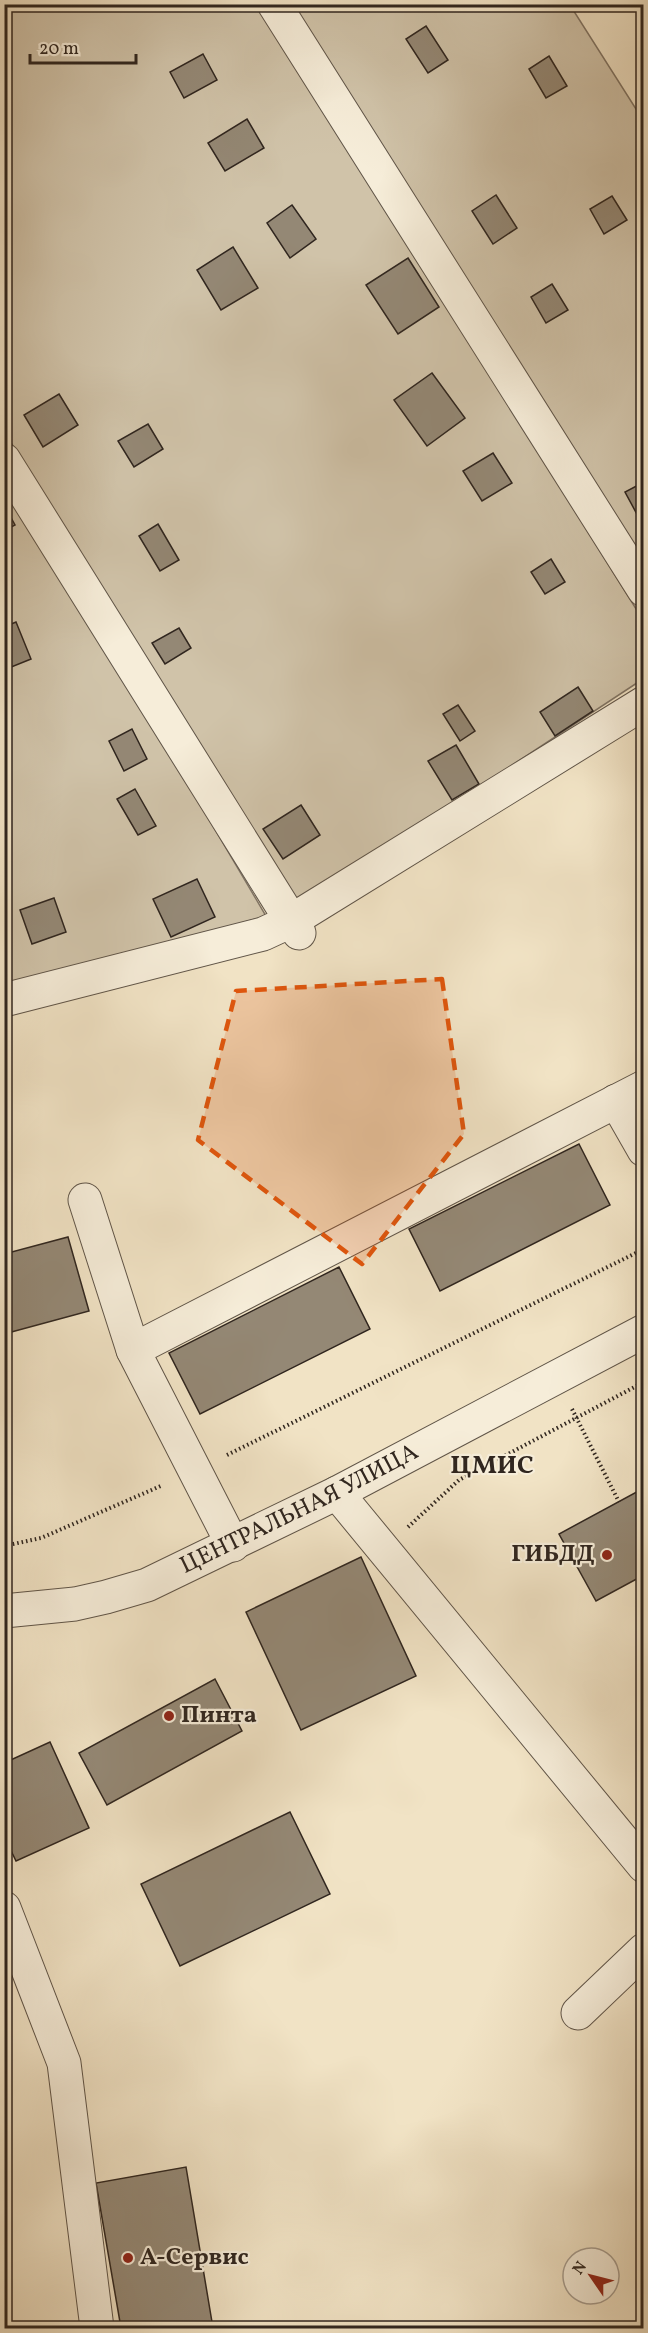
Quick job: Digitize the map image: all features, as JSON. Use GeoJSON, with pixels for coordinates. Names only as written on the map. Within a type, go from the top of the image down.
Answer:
{"type":"FeatureCollection","features":[{"type":"Feature","properties":{"kind":"street"},"geometry":{"type":"LineString","coordinates":[[274,4],[644,590]]}},
{"type":"Feature","properties":{"kind":"street"},"geometry":{"type":"LineString","coordinates":[[4,460],[295,927]]}},
{"type":"Feature","properties":{"kind":"street"},"geometry":{"type":"LineString","coordinates":[[4,1000],[295,927],[644,703]]}},
{"type":"Feature","properties":{"kind":"street"},"geometry":{"type":"LineString","coordinates":[[133,1350],[630,1094],[644,1150]]}},
{"type":"Feature","properties":{"kind":"street"},"geometry":{"type":"LineString","coordinates":[[85,1200],[133,1350],[233,1545]]}},
{"type":"Feature","properties":{"kind":"street","name":"ЦЕНТРАЛЬНАЯ УЛИЦА"},"geometry":{"type":"LineString","coordinates":[[4,1611],[75,1604],[147,1585],[337,1493],[644,1331]]}},
{"type":"Feature","properties":{"kind":"street"},"geometry":{"type":"LineString","coordinates":[[337,1493],[644,1866]]}},
{"type":"Feature","properties":{"kind":"street"},"geometry":{"type":"LineString","coordinates":[[4,1908],[64,2063],[97,2328]]}},
{"type":"Feature","properties":{"kind":"street"},"geometry":{"type":"LineString","coordinates":[[578,2013],[644,1950]]}},
{"type":"Feature","properties":{"kind":"path"},"geometry":{"type":"LineString","coordinates":[[4,1546],[41,1538],[195,1471],[644,1249]]}},
{"type":"Feature","properties":{"kind":"path"},"geometry":{"type":"LineString","coordinates":[[556,1376],[619,1502]]}},
{"type":"Feature","properties":{"kind":"path"},"geometry":{"type":"LineString","coordinates":[[377,1544],[405,1530],[459,1480],[644,1382]]}},
{"type":"Feature","properties":{"kind":"highlighted area"},"geometry":{"type":"Polygon","coordinates":[[[442,979],[464,1134],[362,1264],[198,1140],[236,991],[442,979]]]}},
{"type":"Feature","properties":{"kind":"shaded area"},"geometry":{"type":"Polygon","coordinates":[[[5,5],[260,5],[643,620],[643,679],[297,907],[5,433],[5,5]]]}},
{"type":"Feature","properties":{"kind":"shaded area"},"geometry":{"type":"Polygon","coordinates":[[[292,5],[570,5],[643,120],[643,571],[292,5]]]}},
{"type":"Feature","properties":{"kind":"shaded area"},"geometry":{"type":"Polygon","coordinates":[[[4,479],[71,585],[266,916],[4,991],[4,479]]]}},
{"type":"Feature","properties":{"kind":"building"},"geometry":{"type":"Polygon","coordinates":[[[426,26],[448,60],[428,73],[406,39],[426,26]]]}},
{"type":"Feature","properties":{"kind":"building"},"geometry":{"type":"Polygon","coordinates":[[[203,54],[217,80],[184,98],[170,72],[203,54]]]}},
{"type":"Feature","properties":{"kind":"building"},"geometry":{"type":"Polygon","coordinates":[[[549,56],[567,86],[546,98],[529,69],[549,56]]]}},
{"type":"Feature","properties":{"kind":"building"},"geometry":{"type":"Polygon","coordinates":[[[247,119],[264,148],[225,171],[208,143],[247,119]]]}},
{"type":"Feature","properties":{"kind":"building"},"geometry":{"type":"Polygon","coordinates":[[[496,195],[517,228],[493,244],[472,211],[496,195]]]}},
{"type":"Feature","properties":{"kind":"building"},"geometry":{"type":"Polygon","coordinates":[[[612,196],[627,220],[604,234],[590,209],[612,196]]]}},
{"type":"Feature","properties":{"kind":"building"},"geometry":{"type":"Polygon","coordinates":[[[292,205],[316,239],[290,258],[267,223],[292,205]]]}},
{"type":"Feature","properties":{"kind":"building"},"geometry":{"type":"Polygon","coordinates":[[[233,247],[258,288],[221,310],[197,270],[233,247]]]}},
{"type":"Feature","properties":{"kind":"building"},"geometry":{"type":"Polygon","coordinates":[[[408,258],[439,307],[398,334],[366,285],[408,258]]]}},
{"type":"Feature","properties":{"kind":"building"},"geometry":{"type":"Polygon","coordinates":[[[552,284],[568,310],[546,323],[531,297],[552,284]]]}},
{"type":"Feature","properties":{"kind":"building"},"geometry":{"type":"Polygon","coordinates":[[[432,373],[465,418],[427,446],[394,400],[432,373]]]}},
{"type":"Feature","properties":{"kind":"building"},"geometry":{"type":"Polygon","coordinates":[[[59,394],[78,425],[43,447],[24,415],[59,394]]]}},
{"type":"Feature","properties":{"kind":"building"},"geometry":{"type":"Polygon","coordinates":[[[148,424],[163,449],[134,467],[118,441],[148,424]]]}},
{"type":"Feature","properties":{"kind":"building"},"geometry":{"type":"Polygon","coordinates":[[[493,453],[512,483],[482,501],[463,471],[493,453]]]}},
{"type":"Feature","properties":{"kind":"building"},"geometry":{"type":"Polygon","coordinates":[[[644,482],[644,515],[639,518],[625,492],[644,482]]]}},
{"type":"Feature","properties":{"kind":"building"},"geometry":{"type":"Polygon","coordinates":[[[4,505],[15,525],[4,531],[4,505]]]}},
{"type":"Feature","properties":{"kind":"building"},"geometry":{"type":"Polygon","coordinates":[[[158,524],[179,560],[160,571],[139,536],[158,524]]]}},
{"type":"Feature","properties":{"kind":"building"},"geometry":{"type":"Polygon","coordinates":[[[551,559],[565,582],[545,594],[531,572],[551,559]]]}},
{"type":"Feature","properties":{"kind":"building"},"geometry":{"type":"Polygon","coordinates":[[[16,622],[31,659],[4,670],[4,627],[16,622]]]}},
{"type":"Feature","properties":{"kind":"building"},"geometry":{"type":"Polygon","coordinates":[[[179,628],[191,648],[165,664],[152,643],[179,628]]]}},
{"type":"Feature","properties":{"kind":"building"},"geometry":{"type":"Polygon","coordinates":[[[578,687],[593,711],[555,736],[540,712],[578,687]]]}},
{"type":"Feature","properties":{"kind":"building"},"geometry":{"type":"Polygon","coordinates":[[[458,705],[475,731],[460,741],[443,714],[458,705]]]}},
{"type":"Feature","properties":{"kind":"building"},"geometry":{"type":"Polygon","coordinates":[[[132,729],[147,759],[124,771],[109,741],[132,729]]]}},
{"type":"Feature","properties":{"kind":"building"},"geometry":{"type":"Polygon","coordinates":[[[456,745],[479,784],[452,800],[428,761],[456,745]]]}},
{"type":"Feature","properties":{"kind":"building"},"geometry":{"type":"Polygon","coordinates":[[[135,789],[156,826],[138,835],[117,799],[135,789]]]}},
{"type":"Feature","properties":{"kind":"building"},"geometry":{"type":"Polygon","coordinates":[[[301,805],[320,835],[283,859],[263,829],[301,805]]]}},
{"type":"Feature","properties":{"kind":"building"},"geometry":{"type":"Polygon","coordinates":[[[197,879],[215,917],[171,937],[153,899],[197,879]]]}},
{"type":"Feature","properties":{"kind":"building"},"geometry":{"type":"Polygon","coordinates":[[[54,898],[66,932],[32,944],[20,910],[54,898]]]}},
{"type":"Feature","properties":{"kind":"building"},"geometry":{"type":"Polygon","coordinates":[[[579,1144],[610,1205],[440,1291],[409,1229],[579,1144]]]}},
{"type":"Feature","properties":{"kind":"building"},"geometry":{"type":"Polygon","coordinates":[[[68,1237],[89,1311],[4,1334],[4,1254],[68,1237]]]}},
{"type":"Feature","properties":{"kind":"building"},"geometry":{"type":"Polygon","coordinates":[[[339,1267],[370,1329],[200,1414],[169,1353],[339,1267]]]}},
{"type":"Feature","properties":{"kind":"building","name":"ГИБДД"},"geometry":{"type":"Polygon","coordinates":[[[644,1488],[644,1575],[596,1601],[559,1534],[644,1488]]]}},
{"type":"Feature","properties":{"kind":"building"},"geometry":{"type":"Polygon","coordinates":[[[361,1557],[416,1676],[301,1730],[246,1612],[361,1557]]]}},
{"type":"Feature","properties":{"kind":"building"},"geometry":{"type":"Polygon","coordinates":[[[215,1679],[242,1731],[107,1805],[79,1753],[215,1679]]]}},
{"type":"Feature","properties":{"kind":"building"},"geometry":{"type":"Polygon","coordinates":[[[50,1742],[89,1828],[16,1861],[4,1836],[4,1763],[50,1742]]]}},
{"type":"Feature","properties":{"kind":"building"},"geometry":{"type":"Polygon","coordinates":[[[290,1812],[330,1894],[180,1966],[141,1884],[290,1812]]]}},
{"type":"Feature","properties":{"kind":"building"},"geometry":{"type":"Polygon","coordinates":[[[186,2167],[213,2328],[121,2328],[96,2183],[186,2167]]]}},
{"type":"Feature","properties":{"kind":"place","name":"ГИБДД"},"geometry":{"type":"Point","coordinates":[607,1555]}},
{"type":"Feature","properties":{"kind":"place","name":"Пинта"},"geometry":{"type":"Point","coordinates":[169,1716]}},
{"type":"Feature","properties":{"kind":"place","name":"A-Сервис"},"geometry":{"type":"Point","coordinates":[128,2258]}},
{"type":"Feature","properties":{"kind":"district","name":"ЦМИС"},"geometry":{"type":"Point","coordinates":[492,1466]}}]}
